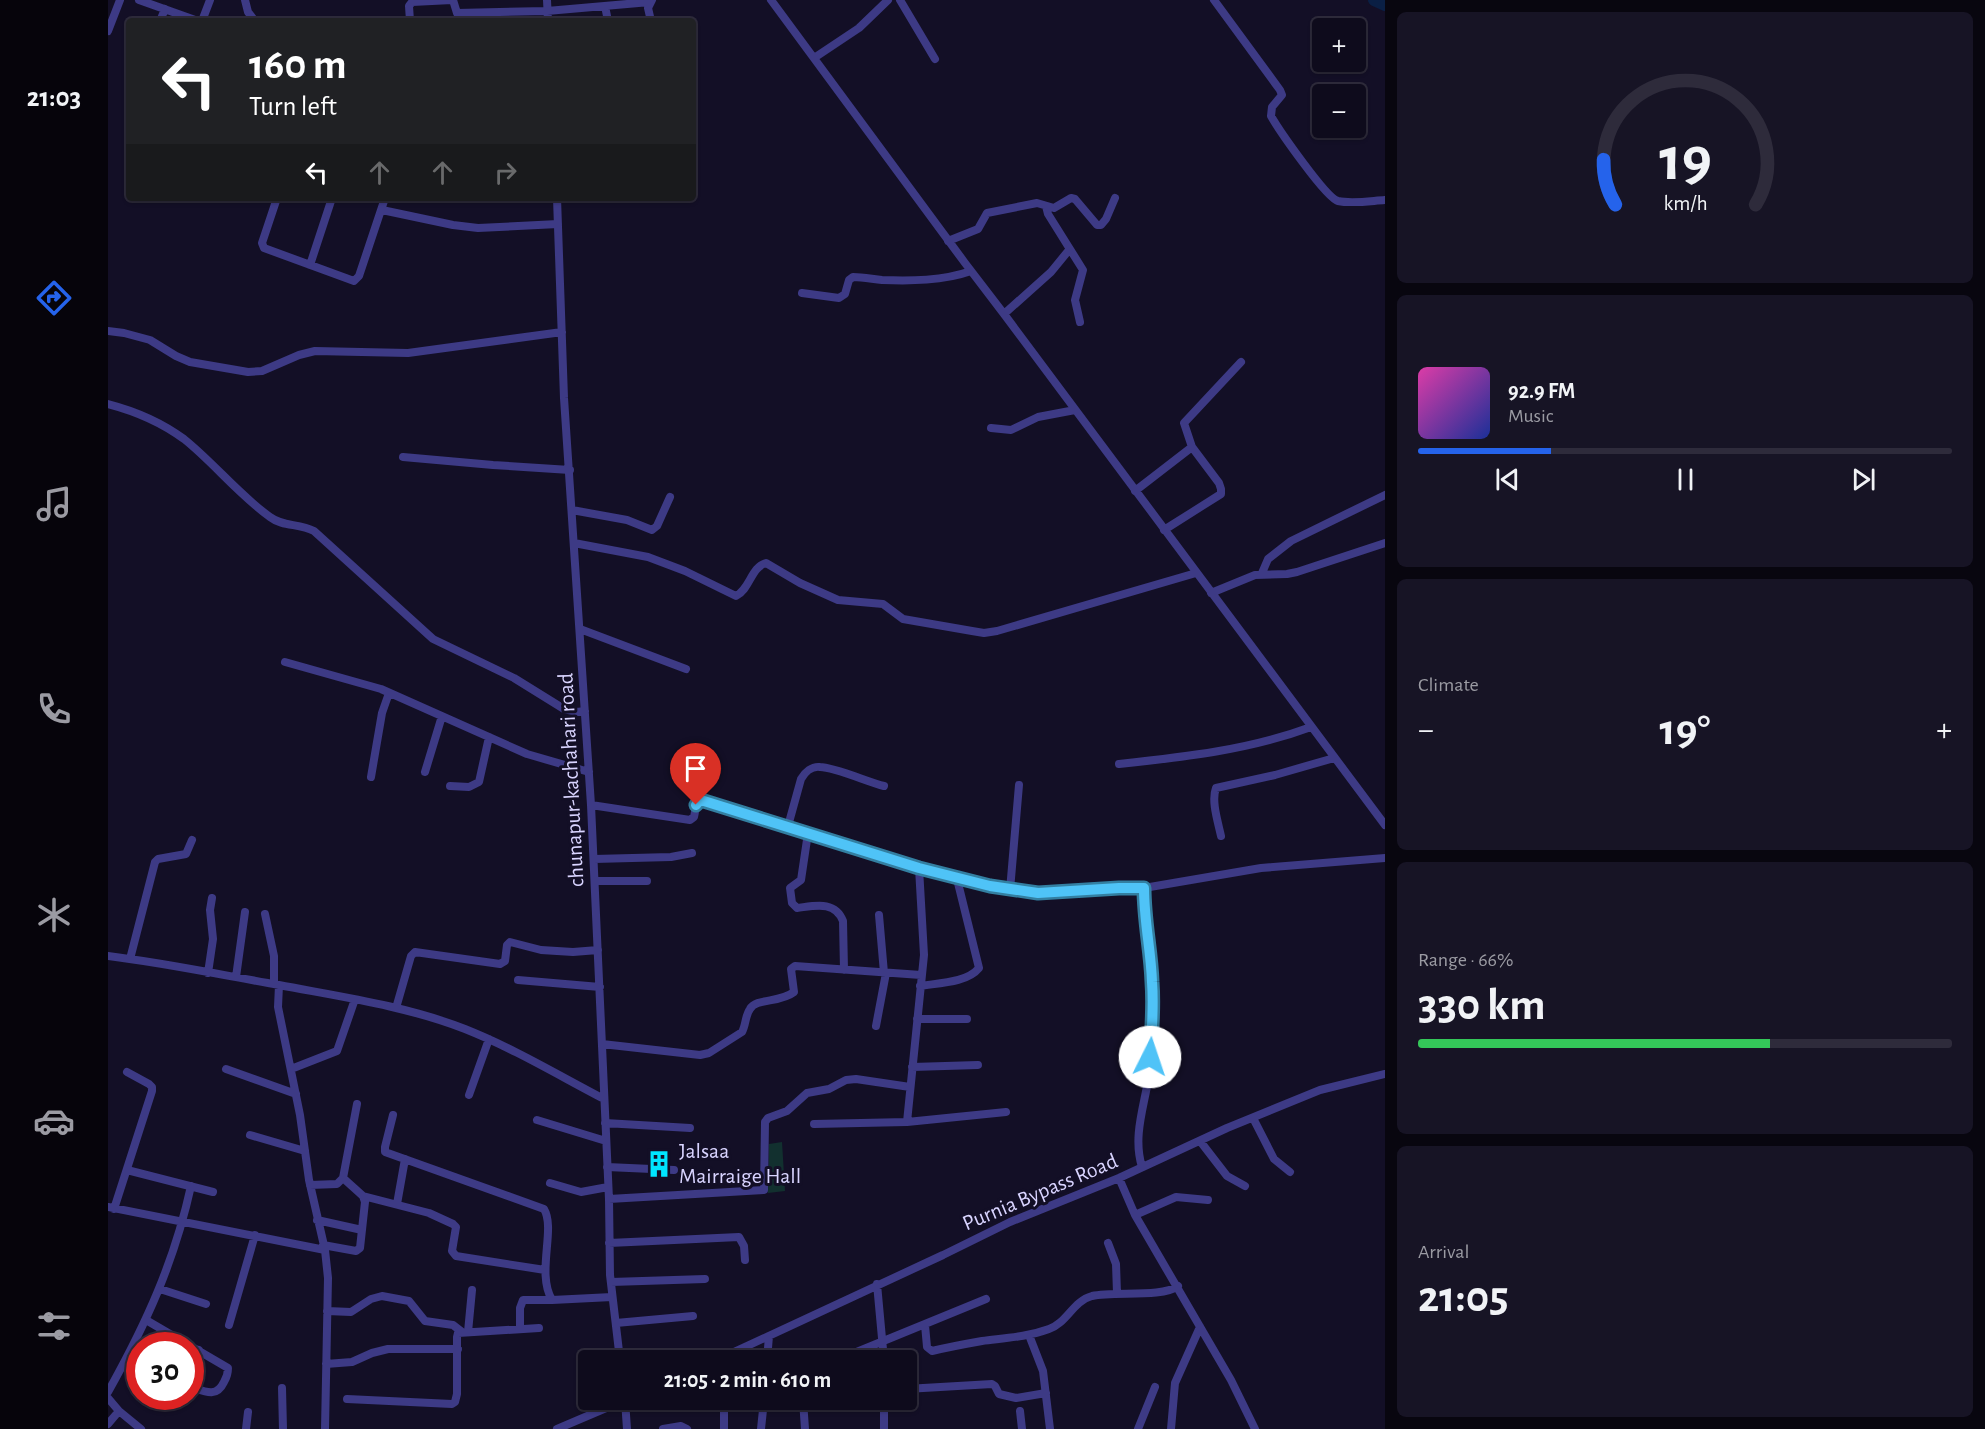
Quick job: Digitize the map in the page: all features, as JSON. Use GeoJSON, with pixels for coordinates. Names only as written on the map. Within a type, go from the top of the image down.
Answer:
{"type":"FeatureCollection","features":[{"type":"Feature","properties":{"kind":"street"},"geometry":{"type":"LineString","coordinates":[[108,31],[120,0]]}},
{"type":"Feature","properties":{"kind":"street"},"geometry":{"type":"LineString","coordinates":[[139,0],[190,18]]}},
{"type":"Feature","properties":{"kind":"street"},"geometry":{"type":"LineString","coordinates":[[203,18],[210,0]]}},
{"type":"Feature","properties":{"kind":"street"},"geometry":{"type":"LineString","coordinates":[[245,0],[248,12],[253,18]]}},
{"type":"Feature","properties":{"kind":"street"},"geometry":{"type":"LineString","coordinates":[[410,18],[409,6],[412,2],[453,0],[457,14],[547,11],[651,1],[648,8],[650,18]]}},
{"type":"Feature","properties":{"kind":"street"},"geometry":{"type":"LineString","coordinates":[[547,0],[548,18]]}},
{"type":"Feature","properties":{"kind":"street"},"geometry":{"type":"LineString","coordinates":[[771,0],[948,241],[1385,825]]}},
{"type":"Feature","properties":{"kind":"street"},"geometry":{"type":"LineString","coordinates":[[814,58],[859,28],[888,0]]}},
{"type":"Feature","properties":{"kind":"street"},"geometry":{"type":"LineString","coordinates":[[900,0],[935,59]]}},
{"type":"Feature","properties":{"kind":"street"},"geometry":{"type":"LineString","coordinates":[[1214,0],[1280,90],[1282,95],[1271,111],[1271,116],[1295,153],[1330,196],[1339,201],[1385,201]]}},
{"type":"Feature","properties":{"kind":"street"},"geometry":{"type":"LineString","coordinates":[[605,6],[607,18]]}},
{"type":"Feature","properties":{"kind":"street"},"geometry":{"type":"LineString","coordinates":[[161,18],[165,9]]}},
{"type":"Feature","properties":{"kind":"street"},"geometry":{"type":"LineString","coordinates":[[948,241],[978,229],[987,213],[1037,203],[1054,208],[1068,199],[1076,199],[1099,226],[1104,224],[1115,198]]}},
{"type":"Feature","properties":{"kind":"street"},"geometry":{"type":"LineString","coordinates":[[276,201],[262,246],[268,251],[351,280],[358,279],[384,201]]}},
{"type":"Feature","properties":{"kind":"street"},"geometry":{"type":"LineString","coordinates":[[310,265],[331,201]]}},
{"type":"Feature","properties":{"kind":"street","name":"chunapur-kachahari road"},"geometry":{"type":"LineString","coordinates":[[557,201],[562,332],[594,859],[611,1282],[619,1350]]}},
{"type":"Feature","properties":{"kind":"street"},"geometry":{"type":"LineString","coordinates":[[1046,206],[1048,214],[1083,272],[1076,300],[1080,322]]}},
{"type":"Feature","properties":{"kind":"street"},"geometry":{"type":"LineString","coordinates":[[382,210],[478,228],[558,224]]}},
{"type":"Feature","properties":{"kind":"street"},"geometry":{"type":"LineString","coordinates":[[1004,314],[1052,272],[1069,250]]}},
{"type":"Feature","properties":{"kind":"street"},"geometry":{"type":"LineString","coordinates":[[802,293],[839,298],[845,294],[849,280],[853,277],[888,280],[932,279],[971,271]]}},
{"type":"Feature","properties":{"kind":"street"},"geometry":{"type":"LineString","coordinates":[[108,331],[150,340],[190,362],[248,372],[262,371],[299,355],[315,351],[408,353],[562,332]]}},
{"type":"Feature","properties":{"kind":"street"},"geometry":{"type":"LineString","coordinates":[[1164,530],[1222,492],[1212,473],[1192,447],[1184,423],[1242,362]]}},
{"type":"Feature","properties":{"kind":"street"},"geometry":{"type":"LineString","coordinates":[[108,404],[137,413],[173,431],[186,440],[269,517],[282,523],[306,527],[320,536],[433,639],[514,678],[564,709],[585,711]]}},
{"type":"Feature","properties":{"kind":"street"},"geometry":{"type":"LineString","coordinates":[[991,428],[1011,430],[1038,417],[1075,410]]}},
{"type":"Feature","properties":{"kind":"street"},"geometry":{"type":"LineString","coordinates":[[1135,491],[1192,447]]}},
{"type":"Feature","properties":{"kind":"street"},"geometry":{"type":"LineString","coordinates":[[404,456],[570,470]]}},
{"type":"Feature","properties":{"kind":"street"},"geometry":{"type":"LineString","coordinates":[[1262,573],[1268,559],[1291,541],[1385,495]]}},
{"type":"Feature","properties":{"kind":"street"},"geometry":{"type":"LineString","coordinates":[[572,510],[627,520],[652,530],[657,526],[670,498]]}},
{"type":"Feature","properties":{"kind":"street"},"geometry":{"type":"LineString","coordinates":[[574,543],[648,557],[736,596],[742,592],[758,567],[766,563],[831,598],[851,603],[883,604],[903,619],[980,632],[997,631],[1196,573]]}},
{"type":"Feature","properties":{"kind":"street"},"geometry":{"type":"LineString","coordinates":[[1211,593],[1262,573],[1297,572],[1385,543]]}},
{"type":"Feature","properties":{"kind":"street"},"geometry":{"type":"LineString","coordinates":[[580,629],[686,669]]}},
{"type":"Feature","properties":{"kind":"street"},"geometry":{"type":"LineString","coordinates":[[285,662],[366,684],[536,757],[589,772]]}},
{"type":"Feature","properties":{"kind":"street"},"geometry":{"type":"LineString","coordinates":[[371,777],[381,721],[389,693]]}},
{"type":"Feature","properties":{"kind":"street"},"geometry":{"type":"LineString","coordinates":[[424,772],[442,716]]}},
{"type":"Feature","properties":{"kind":"street"},"geometry":{"type":"LineString","coordinates":[[1119,764],[1228,750],[1275,739],[1311,727]]}},
{"type":"Feature","properties":{"kind":"street"},"geometry":{"type":"LineString","coordinates":[[450,786],[470,787],[479,782],[489,737]]}},
{"type":"Feature","properties":{"kind":"street"},"geometry":{"type":"LineString","coordinates":[[1221,836],[1215,805],[1216,788],[1275,775],[1334,758]]}},
{"type":"Feature","properties":{"kind":"street"},"geometry":{"type":"LineString","coordinates":[[788,826],[801,779],[813,768],[824,768],[884,786]]}},
{"type":"Feature","properties":{"kind":"street"},"geometry":{"type":"LineString","coordinates":[[1010,890],[1018,785]]}},
{"type":"Feature","properties":{"kind":"street"},"geometry":{"type":"LineString","coordinates":[[591,805],[690,820],[694,817],[697,802],[702,801],[957,879],[1010,890],[1038,893],[1144,888],[1273,866],[1385,858]]}},
{"type":"Feature","properties":{"kind":"street"},"geometry":{"type":"LineString","coordinates":[[808,833],[801,880],[790,888],[792,903],[797,908],[825,905],[839,914],[843,921],[844,970]]}},
{"type":"Feature","properties":{"kind":"street"},"geometry":{"type":"LineString","coordinates":[[130,959],[155,862],[158,859],[186,854],[192,840]]}},
{"type":"Feature","properties":{"kind":"street"},"geometry":{"type":"LineString","coordinates":[[594,859],[671,857],[692,853]]}},
{"type":"Feature","properties":{"kind":"street"},"geometry":{"type":"LineString","coordinates":[[907,1122],[924,949],[919,868]]}},
{"type":"Feature","properties":{"kind":"street"},"geometry":{"type":"LineString","coordinates":[[920,986],[965,978],[979,968],[957,879]]}},
{"type":"Feature","properties":{"kind":"street"},"geometry":{"type":"LineString","coordinates":[[595,881],[647,881]]}},
{"type":"Feature","properties":{"kind":"street"},"geometry":{"type":"LineString","coordinates":[[1142,1167],[1138,1139],[1149,1079],[1153,1014],[1152,981],[1144,917],[1144,888]]}},
{"type":"Feature","properties":{"kind":"street"},"geometry":{"type":"LineString","coordinates":[[208,973],[213,939],[210,910],[212,898]]}},
{"type":"Feature","properties":{"kind":"street"},"geometry":{"type":"LineString","coordinates":[[236,977],[245,912]]}},
{"type":"Feature","properties":{"kind":"street"},"geometry":{"type":"LineString","coordinates":[[265,914],[274,956],[279,1007],[296,1094],[310,1185],[328,1270],[325,1429]]}},
{"type":"Feature","properties":{"kind":"street"},"geometry":{"type":"LineString","coordinates":[[876,1026],[885,973],[879,915]]}},
{"type":"Feature","properties":{"kind":"street"},"geometry":{"type":"LineString","coordinates":[[396,1008],[411,956],[415,952],[500,964],[505,961],[507,945],[510,942],[541,950],[573,952],[598,950]]}},
{"type":"Feature","properties":{"kind":"street"},"geometry":{"type":"LineString","coordinates":[[108,956],[155,962],[355,999],[430,1017],[489,1040],[604,1099]]}},
{"type":"Feature","properties":{"kind":"street"},"geometry":{"type":"LineString","coordinates":[[602,1044],[670,1053],[705,1054],[742,1032],[753,1004],[786,998],[794,992],[791,972],[793,967],[921,975]]}},
{"type":"Feature","properties":{"kind":"street"},"geometry":{"type":"LineString","coordinates":[[518,980],[600,987]]}},
{"type":"Feature","properties":{"kind":"street"},"geometry":{"type":"LineString","coordinates":[[291,1069],[338,1051],[355,999]]}},
{"type":"Feature","properties":{"kind":"street"},"geometry":{"type":"LineString","coordinates":[[917,1020],[967,1019]]}},
{"type":"Feature","properties":{"kind":"street"},"geometry":{"type":"LineString","coordinates":[[469,1095],[489,1040]]}},
{"type":"Feature","properties":{"kind":"street"},"geometry":{"type":"LineString","coordinates":[[912,1067],[978,1065]]}},
{"type":"Feature","properties":{"kind":"street"},"geometry":{"type":"LineString","coordinates":[[226,1069],[296,1094]]}},
{"type":"Feature","properties":{"kind":"street"},"geometry":{"type":"LineString","coordinates":[[127,1072],[152,1087],[151,1098],[127,1170],[111,1208],[255,1236],[324,1248],[358,1251],[365,1206],[363,1196]]}},
{"type":"Feature","properties":{"kind":"street","name":"Purnia Bypass Road"},"geometry":{"type":"LineString","coordinates":[[740,1350],[1010,1222],[1119,1178],[1320,1090],[1385,1074]]}},
{"type":"Feature","properties":{"kind":"street"},"geometry":{"type":"LineString","coordinates":[[609,1199],[764,1190],[765,1122],[768,1118],[787,1111],[807,1093],[829,1089],[846,1080],[910,1087]]}},
{"type":"Feature","properties":{"kind":"street"},"geometry":{"type":"LineString","coordinates":[[310,1185],[337,1184],[343,1178],[357,1104]]}},
{"type":"Feature","properties":{"kind":"street"},"geometry":{"type":"LineString","coordinates":[[814,1124],[907,1122],[1006,1112]]}},
{"type":"Feature","properties":{"kind":"street"},"geometry":{"type":"LineString","coordinates":[[393,1115],[385,1149],[389,1154],[544,1209],[547,1213],[548,1225],[545,1270],[548,1293],[552,1300]]}},
{"type":"Feature","properties":{"kind":"street"},"geometry":{"type":"LineString","coordinates":[[1253,1118],[1274,1159],[1290,1172]]}},
{"type":"Feature","properties":{"kind":"street"},"geometry":{"type":"LineString","coordinates":[[537,1120],[606,1142]]}},
{"type":"Feature","properties":{"kind":"street"},"geometry":{"type":"LineString","coordinates":[[605,1123],[690,1128]]}},
{"type":"Feature","properties":{"kind":"street"},"geometry":{"type":"LineString","coordinates":[[250,1135],[305,1150]]}},
{"type":"Feature","properties":{"kind":"street"},"geometry":{"type":"LineString","coordinates":[[1200,1141],[1227,1176],[1245,1186]]}},
{"type":"Feature","properties":{"kind":"street"},"geometry":{"type":"LineString","coordinates":[[397,1204],[405,1159]]}},
{"type":"Feature","properties":{"kind":"street"},"geometry":{"type":"LineString","coordinates":[[607,1167],[674,1170]]}},
{"type":"Feature","properties":{"kind":"street"},"geometry":{"type":"LineString","coordinates":[[127,1170],[213,1192]]}},
{"type":"Feature","properties":{"kind":"street"},"geometry":{"type":"LineString","coordinates":[[343,1178],[363,1196],[429,1213],[453,1224],[456,1232],[452,1251],[456,1256],[545,1270]]}},
{"type":"Feature","properties":{"kind":"street"},"geometry":{"type":"LineString","coordinates":[[1119,1178],[1135,1215],[1231,1380],[1255,1429]]}},
{"type":"Feature","properties":{"kind":"street"},"geometry":{"type":"LineString","coordinates":[[550,1183],[581,1192],[608,1187]]}},
{"type":"Feature","properties":{"kind":"street"},"geometry":{"type":"LineString","coordinates":[[140,1332],[160,1289],[183,1223],[191,1186]]}},
{"type":"Feature","properties":{"kind":"street"},"geometry":{"type":"LineString","coordinates":[[1135,1215],[1176,1197],[1208,1200]]}},
{"type":"Feature","properties":{"kind":"street"},"geometry":{"type":"LineString","coordinates":[[317,1220],[362,1230]]}},
{"type":"Feature","properties":{"kind":"street"},"geometry":{"type":"LineString","coordinates":[[229,1325],[255,1236]]}},
{"type":"Feature","properties":{"kind":"street"},"geometry":{"type":"LineString","coordinates":[[609,1243],[739,1237],[744,1246],[745,1260]]}},
{"type":"Feature","properties":{"kind":"street"},"geometry":{"type":"LineString","coordinates":[[1108,1243],[1116,1264],[1117,1293]]}},
{"type":"Feature","properties":{"kind":"street"},"geometry":{"type":"LineString","coordinates":[[611,1282],[705,1279]]}},
{"type":"Feature","properties":{"kind":"street"},"geometry":{"type":"LineString","coordinates":[[878,1284],[884,1350]]}},
{"type":"Feature","properties":{"kind":"street"},"geometry":{"type":"LineString","coordinates":[[925,1325],[927,1347],[932,1351],[1029,1335],[1059,1324],[1083,1300],[1092,1296],[1170,1292],[1178,1286]]}},
{"type":"Feature","properties":{"kind":"street"},"geometry":{"type":"LineString","coordinates":[[160,1289],[206,1304]]}},
{"type":"Feature","properties":{"kind":"street"},"geometry":{"type":"LineString","coordinates":[[465,1332],[472,1290]]}},
{"type":"Feature","properties":{"kind":"street"},"geometry":{"type":"LineString","coordinates":[[327,1311],[351,1312],[377,1297],[404,1299],[413,1305],[425,1321],[453,1325],[465,1332]]}},
{"type":"Feature","properties":{"kind":"street"},"geometry":{"type":"LineString","coordinates":[[520,1329],[520,1308],[523,1300],[612,1297]]}},
{"type":"Feature","properties":{"kind":"street"},"geometry":{"type":"LineString","coordinates":[[863,1350],[986,1299]]}},
{"type":"Feature","properties":{"kind":"street"},"geometry":{"type":"LineString","coordinates":[[615,1323],[693,1316]]}},
{"type":"Feature","properties":{"kind":"street"},"geometry":{"type":"LineString","coordinates":[[146,1320],[167,1332]]}},
{"type":"Feature","properties":{"kind":"street"},"geometry":{"type":"LineString","coordinates":[[1171,1429],[1175,1383],[1200,1327]]}},
{"type":"Feature","properties":{"kind":"street"},"geometry":{"type":"LineString","coordinates":[[347,1399],[452,1404],[457,1394],[458,1333],[539,1328]]}},
{"type":"Feature","properties":{"kind":"street"},"geometry":{"type":"LineString","coordinates":[[1029,1335],[1040,1360],[1050,1429]]}},
{"type":"Feature","properties":{"kind":"street"},"geometry":{"type":"LineString","coordinates":[[768,1350],[769,1336]]}},
{"type":"Feature","properties":{"kind":"street"},"geometry":{"type":"LineString","coordinates":[[326,1364],[352,1362],[388,1349],[458,1349]]}},
{"type":"Feature","properties":{"kind":"street"},"geometry":{"type":"LineString","coordinates":[[204,1353],[226,1365],[229,1372],[223,1385],[214,1393],[204,1391]]}},
{"type":"Feature","properties":{"kind":"street"},"geometry":{"type":"LineString","coordinates":[[108,1392],[126,1359]]}},
{"type":"Feature","properties":{"kind":"street"},"geometry":{"type":"LineString","coordinates":[[917,1388],[992,1384],[999,1394],[1013,1398],[1046,1393]]}},
{"type":"Feature","properties":{"kind":"street"},"geometry":{"type":"LineString","coordinates":[[1138,1429],[1155,1387]]}},
{"type":"Feature","properties":{"kind":"street"},"geometry":{"type":"LineString","coordinates":[[282,1388],[283,1429]]}},
{"type":"Feature","properties":{"kind":"street"},"geometry":{"type":"LineString","coordinates":[[108,1398],[119,1411],[141,1429]]}},
{"type":"Feature","properties":{"kind":"street"},"geometry":{"type":"LineString","coordinates":[[557,1429],[602,1410]]}},
{"type":"Feature","properties":{"kind":"street"},"geometry":{"type":"LineString","coordinates":[[626,1410],[627,1429]]}},
{"type":"Feature","properties":{"kind":"street"},"geometry":{"type":"LineString","coordinates":[[724,1410],[724,1429]]}},
{"type":"Feature","properties":{"kind":"street"},"geometry":{"type":"LineString","coordinates":[[761,1429],[763,1410]]}},
{"type":"Feature","properties":{"kind":"street"},"geometry":{"type":"LineString","coordinates":[[804,1410],[805,1429]]}},
{"type":"Feature","properties":{"kind":"street"},"geometry":{"type":"LineString","coordinates":[[884,1410],[884,1429]]}},
{"type":"Feature","properties":{"kind":"street"},"geometry":{"type":"LineString","coordinates":[[108,1424],[119,1411]]}},
{"type":"Feature","properties":{"kind":"street"},"geometry":{"type":"LineString","coordinates":[[1020,1411],[1023,1429]]}},
{"type":"Feature","properties":{"kind":"street"},"geometry":{"type":"LineString","coordinates":[[246,1429],[248,1412]]}},
{"type":"Feature","properties":{"kind":"street"},"geometry":{"type":"LineString","coordinates":[[663,1429],[681,1426],[687,1429]]}},
{"type":"Feature","properties":{"kind":"green space"},"geometry":{"type":"Polygon","coordinates":[[[782,1142],[785,1191],[768,1193],[769,1144],[782,1142]]]}},
{"type":"Feature","properties":{"kind":"waterway"},"geometry":{"type":"LineString","coordinates":[[1374,0],[1385,5]]}},
{"type":"Feature","properties":{"kind":"place","name":"Jalsaa Mairraige Hall"},"geometry":{"type":"Point","coordinates":[659,1164]}},
{"type":"Feature","properties":{"kind":"route"},"geometry":{"type":"LineString","coordinates":[[696,805],[699,801],[704,801],[919,868],[1009,890],[1038,893],[1144,888],[1144,917],[1152,981],[1153,1014],[1150,1057]]}}]}
